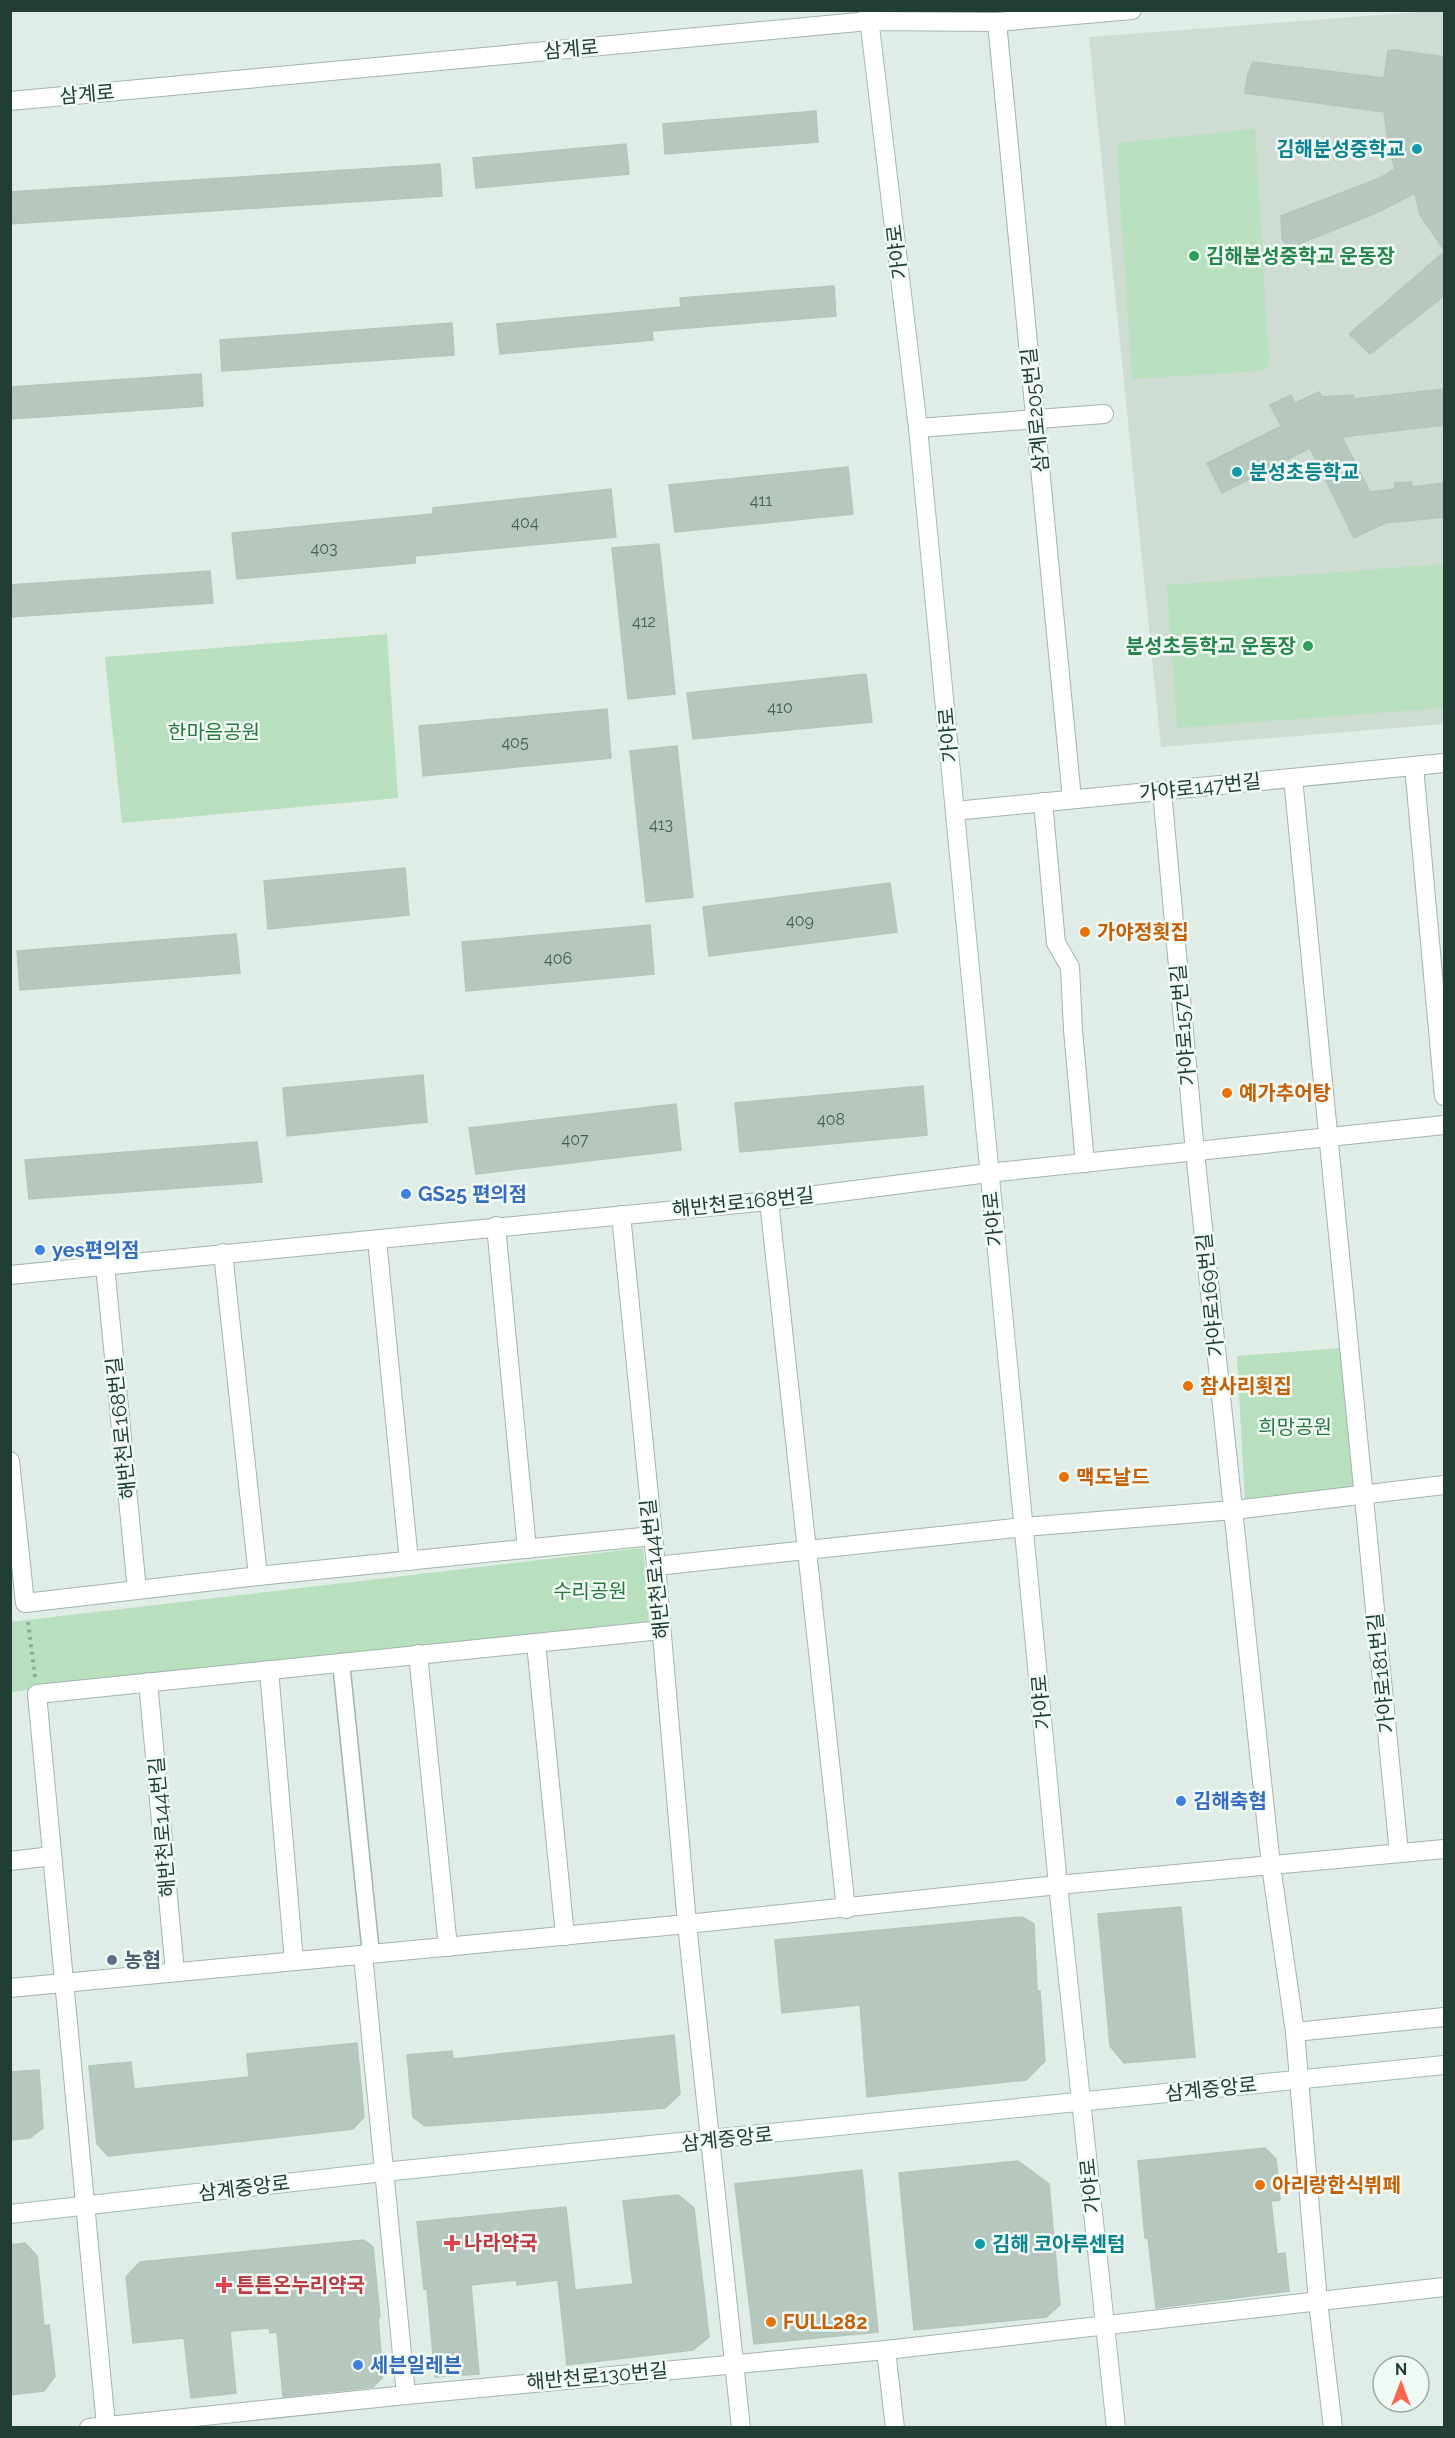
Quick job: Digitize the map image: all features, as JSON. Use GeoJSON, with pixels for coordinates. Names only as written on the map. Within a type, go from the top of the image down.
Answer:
{"type":"FeatureCollection","features":[{"type":"Feature","properties":{"kind":"street","name":"삼계로"},"geometry":{"type":"LineString","coordinates":[[10,101],[869,16],[997,22],[1132,10]]}},
{"type":"Feature","properties":{"kind":"street","name":"가야로"},"geometry":{"type":"LineString","coordinates":[[869,16],[918,428],[1058,1884],[1116,2427]]}},
{"type":"Feature","properties":{"kind":"street","name":"삼계로205번길"},"geometry":{"type":"LineString","coordinates":[[997,22],[1072,799]]}},
{"type":"Feature","properties":{"kind":"street"},"geometry":{"type":"LineString","coordinates":[[918,428],[1036,417],[1104,414]]}},
{"type":"Feature","properties":{"kind":"street","name":"가야로147번길"},"geometry":{"type":"LineString","coordinates":[[955,811],[1444,763]]}},
{"type":"Feature","properties":{"kind":"street"},"geometry":{"type":"LineString","coordinates":[[1414,766],[1444,1096]]}},
{"type":"Feature","properties":{"kind":"street"},"geometry":{"type":"LineString","coordinates":[[1293,778],[1364,1493]]}},
{"type":"Feature","properties":{"kind":"street","name":"가야로157번길"},"geometry":{"type":"LineString","coordinates":[[1162,791],[1195,1152]]}},
{"type":"Feature","properties":{"kind":"street"},"geometry":{"type":"LineString","coordinates":[[1042,802],[1056,943],[1070,967],[1073,1030],[1086,1163]]}},
{"type":"Feature","properties":{"kind":"street"},"geometry":{"type":"LineString","coordinates":[[988,1173],[1444,1125]]}},
{"type":"Feature","properties":{"kind":"street","name":"가야로169번길"},"geometry":{"type":"LineString","coordinates":[[1195,1152],[1234,1510]]}},
{"type":"Feature","properties":{"kind":"street","name":"해반천로168번길"},"geometry":{"type":"LineString","coordinates":[[10,1275],[769,1201],[988,1173]]}},
{"type":"Feature","properties":{"kind":"street"},"geometry":{"type":"LineString","coordinates":[[769,1201],[846,1909]]}},
{"type":"Feature","properties":{"kind":"street","name":"해반천로144번길"},"geometry":{"type":"LineString","coordinates":[[621,1215],[656,1566],[687,1924],[741,2427]]}},
{"type":"Feature","properties":{"kind":"street"},"geometry":{"type":"LineString","coordinates":[[496,1226],[527,1549]]}},
{"type":"Feature","properties":{"kind":"street"},"geometry":{"type":"LineString","coordinates":[[377,1240],[409,1560]]}},
{"type":"Feature","properties":{"kind":"street"},"geometry":{"type":"LineString","coordinates":[[223,1253],[258,1576]]}},
{"type":"Feature","properties":{"kind":"street","name":"해반천로168번길"},"geometry":{"type":"LineString","coordinates":[[105,1266],[136,1590]]}},
{"type":"Feature","properties":{"kind":"street"},"geometry":{"type":"LineString","coordinates":[[10,1461],[26,1603],[258,1576],[652,1536]]}},
{"type":"Feature","properties":{"kind":"street"},"geometry":{"type":"LineString","coordinates":[[656,1566],[1024,1527],[1234,1510],[1444,1485]]}},
{"type":"Feature","properties":{"kind":"street","name":"가야로181번길"},"geometry":{"type":"LineString","coordinates":[[1364,1493],[1399,1853]]}},
{"type":"Feature","properties":{"kind":"street"},"geometry":{"type":"LineString","coordinates":[[1234,1510],[1271,1866],[1295,2032],[1318,2302],[1333,2427]]}},
{"type":"Feature","properties":{"kind":"street"},"geometry":{"type":"LineString","coordinates":[[98,2427],[85,2207],[38,1694],[661,1630]]}},
{"type":"Feature","properties":{"kind":"street"},"geometry":{"type":"LineString","coordinates":[[536,1642],[565,1936]]}},
{"type":"Feature","properties":{"kind":"street"},"geometry":{"type":"LineString","coordinates":[[418,1654],[448,1947]]}},
{"type":"Feature","properties":{"kind":"street"},"geometry":{"type":"LineString","coordinates":[[341,1662],[367,1954],[383,2172],[406,2395]]}},
{"type":"Feature","properties":{"kind":"street"},"geometry":{"type":"LineString","coordinates":[[269,1670],[294,1961]]}},
{"type":"Feature","properties":{"kind":"street","name":"해반천로144번길"},"geometry":{"type":"LineString","coordinates":[[148,1682],[176,1972]]}},
{"type":"Feature","properties":{"kind":"street"},"geometry":{"type":"LineString","coordinates":[[10,1988],[846,1909],[1058,1884],[1444,1849]]}},
{"type":"Feature","properties":{"kind":"street"},"geometry":{"type":"LineString","coordinates":[[10,1861],[52,1856]]}},
{"type":"Feature","properties":{"kind":"street"},"geometry":{"type":"LineString","coordinates":[[1295,2032],[1444,2017]]}},
{"type":"Feature","properties":{"kind":"street","name":"삼계중앙로"},"geometry":{"type":"LineString","coordinates":[[10,2214],[383,2172],[711,2141],[1444,2065]]}},
{"type":"Feature","properties":{"kind":"street","name":"해반천로130번길"},"geometry":{"type":"LineString","coordinates":[[98,2427],[406,2395],[886,2350],[1444,2287]]}},
{"type":"Feature","properties":{"kind":"street"},"geometry":{"type":"LineString","coordinates":[[886,2350],[895,2427]]}},
{"type":"Feature","properties":{"kind":"path"},"geometry":{"type":"LineString","coordinates":[[26,1603],[38,1694]]}},
{"type":"Feature","properties":{"kind":"shaded area"},"geometry":{"type":"Polygon","coordinates":[[[1444,11],[1444,724],[1161,747],[1089,37],[1444,11]]]}},
{"type":"Feature","properties":{"kind":"green space","name":"김해분성중학교 운동장"},"geometry":{"type":"Polygon","coordinates":[[[1255,129],[1269,363],[1267,368],[1260,371],[1132,379],[1117,150],[1119,143],[1255,129]]]}},
{"type":"Feature","properties":{"kind":"green space","name":"분성초등학교 운동장"},"geometry":{"type":"Polygon","coordinates":[[[1444,564],[1444,708],[1177,728],[1167,585],[1444,564]]]}},
{"type":"Feature","properties":{"kind":"green space","name":"한마음공원"},"geometry":{"type":"Polygon","coordinates":[[[387,634],[398,798],[122,823],[105,657],[387,634]]]}},
{"type":"Feature","properties":{"kind":"green space","name":"희망공원"},"geometry":{"type":"Polygon","coordinates":[[[1342,1348],[1356,1490],[1245,1503],[1237,1356],[1342,1348]]]}},
{"type":"Feature","properties":{"kind":"green space","name":"수리공원"},"geometry":{"type":"Polygon","coordinates":[[[643,1548],[649,1622],[11,1692],[10,1622],[643,1548]]]}},
{"type":"Feature","properties":{"kind":"building","name":"김해분성중학교"},"geometry":{"type":"Polygon","coordinates":[[[1388,51],[1444,57],[1444,250],[1420,215],[1415,193],[1376,213],[1289,248],[1282,239],[1281,216],[1380,178],[1395,169],[1388,144],[1384,112],[1245,93],[1248,74],[1253,62],[1384,78],[1388,51]]]}},
{"type":"Feature","properties":{"kind":"building"},"geometry":{"type":"Polygon","coordinates":[[[816,111],[818,142],[665,154],[663,124],[816,111]]]}},
{"type":"Feature","properties":{"kind":"building"},"geometry":{"type":"Polygon","coordinates":[[[626,144],[629,174],[476,188],[473,158],[626,144]]]}},
{"type":"Feature","properties":{"kind":"building"},"geometry":{"type":"Polygon","coordinates":[[[440,164],[442,196],[10,224],[10,192],[440,164]]]}},
{"type":"Feature","properties":{"kind":"building"},"geometry":{"type":"Polygon","coordinates":[[[1444,252],[1444,296],[1370,354],[1349,334],[1444,252]]]}},
{"type":"Feature","properties":{"kind":"building"},"geometry":{"type":"Polygon","coordinates":[[[834,286],[836,316],[652,331],[653,340],[500,354],[497,324],[681,307],[680,298],[834,286]]]}},
{"type":"Feature","properties":{"kind":"building"},"geometry":{"type":"Polygon","coordinates":[[[452,323],[454,355],[222,371],[220,340],[452,323]]]}},
{"type":"Feature","properties":{"kind":"building"},"geometry":{"type":"Polygon","coordinates":[[[201,374],[203,406],[10,419],[10,387],[201,374]]]}},
{"type":"Feature","properties":{"kind":"building","name":"분성초등학교"},"geometry":{"type":"Polygon","coordinates":[[[1444,389],[1444,425],[1342,437],[1370,492],[1395,489],[1395,483],[1412,482],[1412,487],[1444,483],[1444,517],[1385,523],[1354,538],[1310,448],[1222,493],[1207,463],[1281,426],[1270,405],[1291,395],[1295,403],[1319,392],[1322,397],[1353,395],[1354,399],[1444,389]]]}},
{"type":"Feature","properties":{"kind":"building"},"geometry":{"type":"Polygon","coordinates":[[[848,467],[853,514],[675,532],[669,485],[848,467]]]}},
{"type":"Feature","properties":{"kind":"building"},"geometry":{"type":"Polygon","coordinates":[[[611,489],[616,537],[415,556],[415,563],[237,579],[232,533],[433,514],[433,508],[611,489]]]}},
{"type":"Feature","properties":{"kind":"building"},"geometry":{"type":"Polygon","coordinates":[[[659,544],[675,694],[628,699],[612,548],[659,544]]]}},
{"type":"Feature","properties":{"kind":"building"},"geometry":{"type":"Polygon","coordinates":[[[210,571],[213,603],[10,617],[10,585],[210,571]]]}},
{"type":"Feature","properties":{"kind":"building"},"geometry":{"type":"Polygon","coordinates":[[[866,674],[872,722],[693,739],[687,693],[866,674]]]}},
{"type":"Feature","properties":{"kind":"building"},"geometry":{"type":"Polygon","coordinates":[[[607,709],[611,758],[423,776],[419,726],[607,709]]]}},
{"type":"Feature","properties":{"kind":"building"},"geometry":{"type":"Polygon","coordinates":[[[677,746],[693,897],[646,902],[630,751],[677,746]]]}},
{"type":"Feature","properties":{"kind":"building"},"geometry":{"type":"Polygon","coordinates":[[[405,868],[409,915],[268,929],[264,881],[405,868]]]}},
{"type":"Feature","properties":{"kind":"building"},"geometry":{"type":"Polygon","coordinates":[[[890,883],[897,932],[709,956],[703,907],[890,883]]]}},
{"type":"Feature","properties":{"kind":"building"},"geometry":{"type":"Polygon","coordinates":[[[650,925],[654,974],[466,991],[462,942],[650,925]]]}},
{"type":"Feature","properties":{"kind":"building"},"geometry":{"type":"Polygon","coordinates":[[[236,934],[240,973],[20,990],[17,951],[236,934]]]}},
{"type":"Feature","properties":{"kind":"building"},"geometry":{"type":"Polygon","coordinates":[[[423,1075],[427,1122],[287,1136],[283,1088],[423,1075]]]}},
{"type":"Feature","properties":{"kind":"building"},"geometry":{"type":"Polygon","coordinates":[[[923,1086],[927,1135],[740,1152],[735,1103],[923,1086]]]}},
{"type":"Feature","properties":{"kind":"building"},"geometry":{"type":"Polygon","coordinates":[[[676,1104],[681,1150],[476,1174],[469,1128],[676,1104]]]}},
{"type":"Feature","properties":{"kind":"building"},"geometry":{"type":"Polygon","coordinates":[[[257,1142],[262,1182],[29,1199],[25,1160],[257,1142]]]}},
{"type":"Feature","properties":{"kind":"building"},"geometry":{"type":"Polygon","coordinates":[[[1181,1907],[1195,2057],[1124,2063],[1110,2046],[1098,1914],[1181,1907]]]}},
{"type":"Feature","properties":{"kind":"building"},"geometry":{"type":"Polygon","coordinates":[[[1022,1917],[1034,1924],[1037,1991],[1040,1991],[1045,2061],[1026,2080],[867,2097],[860,2005],[782,2013],[775,1940],[1022,1917]]]}},
{"type":"Feature","properties":{"kind":"building"},"geometry":{"type":"Polygon","coordinates":[[[674,2035],[680,2094],[665,2108],[425,2126],[413,2117],[407,2055],[452,2051],[453,2059],[674,2035]]]}},
{"type":"Feature","properties":{"kind":"building"},"geometry":{"type":"Polygon","coordinates":[[[357,2043],[364,2117],[353,2129],[108,2156],[97,2144],[89,2066],[131,2062],[134,2089],[249,2077],[247,2054],[357,2043]]]}},
{"type":"Feature","properties":{"kind":"building"},"geometry":{"type":"Polygon","coordinates":[[[39,2070],[43,2128],[30,2138],[10,2140],[10,2072],[39,2070]]]}},
{"type":"Feature","properties":{"kind":"building"},"geometry":{"type":"Polygon","coordinates":[[[1265,2148],[1276,2159],[1280,2200],[1271,2201],[1277,2254],[1285,2253],[1289,2291],[1156,2308],[1148,2238],[1145,2238],[1138,2161],[1265,2148]]]}},
{"type":"Feature","properties":{"kind":"building","name":"김해 코아루센텀"},"geometry":{"type":"Polygon","coordinates":[[[1018,2161],[1049,2184],[1060,2305],[1046,2317],[914,2330],[899,2173],[1018,2161]]]}},
{"type":"Feature","properties":{"kind":"building"},"geometry":{"type":"Polygon","coordinates":[[[862,2170],[878,2332],[754,2344],[735,2184],[862,2170]]]}},
{"type":"Feature","properties":{"kind":"building"},"geometry":{"type":"Polygon","coordinates":[[[678,2195],[694,2208],[709,2337],[693,2350],[567,2365],[558,2280],[517,2285],[517,2280],[471,2285],[479,2374],[435,2377],[427,2289],[424,2289],[417,2222],[566,2207],[575,2290],[633,2284],[623,2201],[678,2195]]]}},
{"type":"Feature","properties":{"kind":"building"},"geometry":{"type":"Polygon","coordinates":[[[364,2240],[373,2247],[380,2317],[378,2318],[383,2377],[373,2387],[283,2397],[277,2332],[270,2333],[269,2328],[230,2331],[236,2393],[191,2398],[184,2338],[133,2343],[126,2277],[140,2262],[364,2240]]]}},
{"type":"Feature","properties":{"kind":"building"},"geometry":{"type":"Polygon","coordinates":[[[25,2243],[37,2256],[44,2326],[49,2325],[55,2376],[44,2391],[10,2395],[10,2245],[25,2243]]]}},
{"type":"Feature","properties":{"kind":"place","name":"김해분성중학교"},"geometry":{"type":"Point","coordinates":[1417,149]}},
{"type":"Feature","properties":{"kind":"place","name":"김해분성중학교 운동장"},"geometry":{"type":"Point","coordinates":[1194,256]}},
{"type":"Feature","properties":{"kind":"place","name":"분성초등학교"},"geometry":{"type":"Point","coordinates":[1237,472]}},
{"type":"Feature","properties":{"kind":"place","name":"분성초등학교 운동장"},"geometry":{"type":"Point","coordinates":[1308,646]}},
{"type":"Feature","properties":{"kind":"place","name":"가야정횟집"},"geometry":{"type":"Point","coordinates":[1085,932]}},
{"type":"Feature","properties":{"kind":"place","name":"예가추어탕"},"geometry":{"type":"Point","coordinates":[1227,1093]}},
{"type":"Feature","properties":{"kind":"place","name":"GS25 편의점"},"geometry":{"type":"Point","coordinates":[406,1194]}},
{"type":"Feature","properties":{"kind":"place","name":"yes편의점"},"geometry":{"type":"Point","coordinates":[40,1250]}},
{"type":"Feature","properties":{"kind":"place","name":"참사리횟집"},"geometry":{"type":"Point","coordinates":[1188,1386]}},
{"type":"Feature","properties":{"kind":"place","name":"맥도날드"},"geometry":{"type":"Point","coordinates":[1064,1477]}},
{"type":"Feature","properties":{"kind":"place","name":"김해축협"},"geometry":{"type":"Point","coordinates":[1181,1801]}},
{"type":"Feature","properties":{"kind":"place","name":"농협"},"geometry":{"type":"Point","coordinates":[112,1960]}},
{"type":"Feature","properties":{"kind":"place","name":"아리랑한식뷔페"},"geometry":{"type":"Point","coordinates":[1260,2185]}},
{"type":"Feature","properties":{"kind":"place","name":"나라약국"},"geometry":{"type":"Point","coordinates":[452,2243]}},
{"type":"Feature","properties":{"kind":"place","name":"김해 코아루센텀"},"geometry":{"type":"Point","coordinates":[980,2244]}},
{"type":"Feature","properties":{"kind":"place","name":"튼튼온누리약국"},"geometry":{"type":"Point","coordinates":[224,2285]}},
{"type":"Feature","properties":{"kind":"place","name":"FULL282"},"geometry":{"type":"Point","coordinates":[771,2322]}},
{"type":"Feature","properties":{"kind":"place","name":"세븐일레븐"},"geometry":{"type":"Point","coordinates":[358,2365]}}]}
